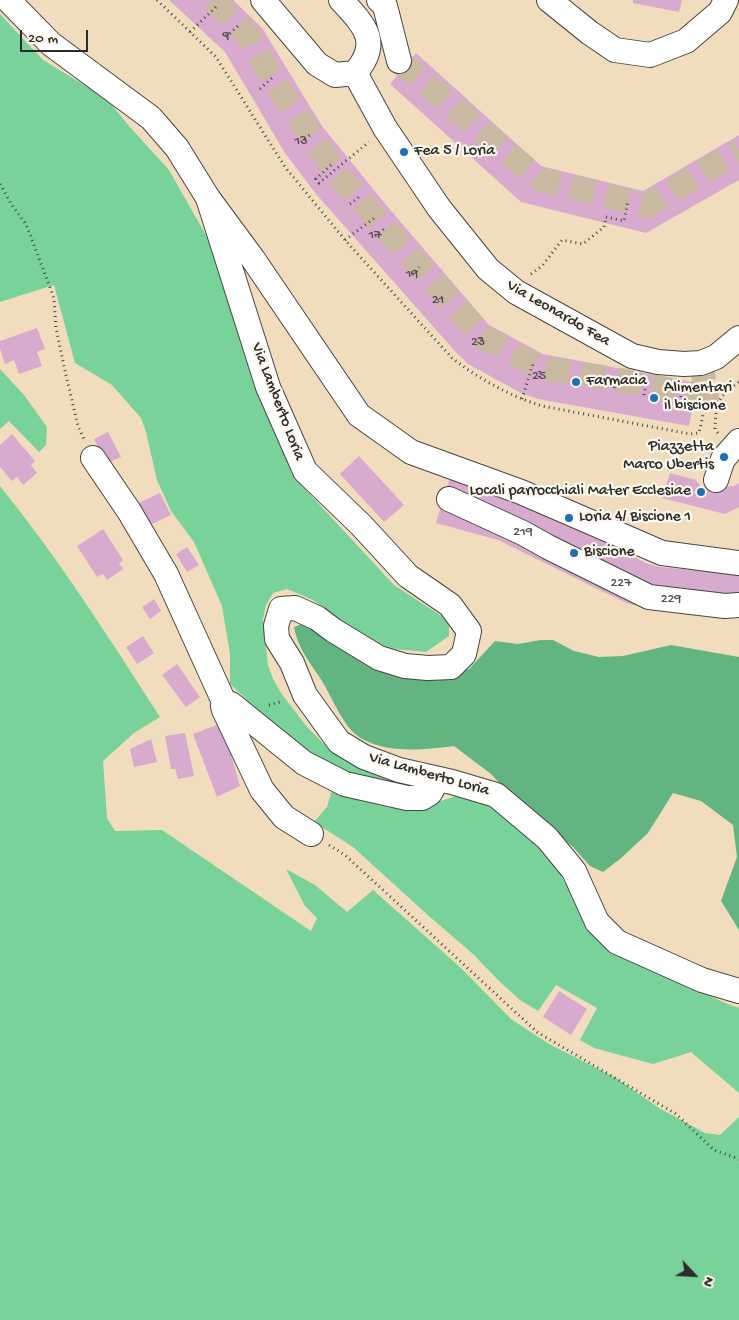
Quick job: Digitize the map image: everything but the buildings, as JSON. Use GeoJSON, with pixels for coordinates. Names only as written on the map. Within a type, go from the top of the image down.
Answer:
{"type":"FeatureCollection","features":[{"type":"Feature","properties":{"kind":"street","name":"Via Lamberto Loria"},"geometry":{"type":"LineString","coordinates":[[8,0],[51,44],[151,118],[177,148],[208,198],[253,259],[360,415],[411,452],[521,492],[662,553],[739,563]]}},
{"type":"Feature","properties":{"kind":"street"},"geometry":{"type":"LineString","coordinates":[[263,0],[317,64],[335,75],[355,73],[364,63],[370,44],[362,23],[341,0]]}},
{"type":"Feature","properties":{"kind":"street"},"geometry":{"type":"LineString","coordinates":[[379,0],[385,6],[399,61]]}},
{"type":"Feature","properties":{"kind":"street"},"geometry":{"type":"LineString","coordinates":[[550,0],[590,33],[615,50],[650,55],[686,41],[720,12],[726,0]]}},
{"type":"Feature","properties":{"kind":"street","name":"Via Leonardo Fea"},"geometry":{"type":"LineString","coordinates":[[355,73],[385,128],[439,208],[488,269],[516,292],[632,356],[658,362],[701,363],[716,357],[739,338]]}},
{"type":"Feature","properties":{"kind":"street","name":"Via Lamberto Loria"},"geometry":{"type":"LineString","coordinates":[[208,198],[268,387],[304,471],[361,525],[408,576],[450,605],[468,631],[464,654],[451,667],[405,666],[379,658],[317,618],[296,608],[282,609],[276,626],[277,639],[292,663],[305,695],[339,742],[364,757],[399,770],[496,795],[547,838],[574,871],[597,922],[617,942],[702,980],[739,991]]}},
{"type":"Feature","properties":{"kind":"street"},"geometry":{"type":"LineString","coordinates":[[716,480],[723,459],[739,441]]}},
{"type":"Feature","properties":{"kind":"street"},"geometry":{"type":"LineString","coordinates":[[93,458],[129,511],[166,574],[224,702],[224,710],[262,790],[284,817],[311,834]]}},
{"type":"Feature","properties":{"kind":"street"},"geometry":{"type":"LineString","coordinates":[[450,499],[523,533],[548,548],[649,597],[739,606]]}},
{"type":"Feature","properties":{"kind":"street"},"geometry":{"type":"LineString","coordinates":[[224,702],[231,704],[304,763],[345,784],[407,798],[422,798],[430,793],[438,779]]}},
{"type":"Feature","properties":{"kind":"path"},"geometry":{"type":"LineString","coordinates":[[157,0],[216,58],[285,167],[345,240],[452,358],[470,372],[521,399],[542,406],[690,434],[699,433],[707,397]]}},
{"type":"Feature","properties":{"kind":"path"},"geometry":{"type":"LineString","coordinates":[[190,32],[218,5]]}},
{"type":"Feature","properties":{"kind":"path"},"geometry":{"type":"LineString","coordinates":[[226,37],[238,26]]}},
{"type":"Feature","properties":{"kind":"path"},"geometry":{"type":"LineString","coordinates":[[260,89],[272,78]]}},
{"type":"Feature","properties":{"kind":"path"},"geometry":{"type":"LineString","coordinates":[[331,166],[316,179],[319,183],[385,128]]}},
{"type":"Feature","properties":{"kind":"path"},"geometry":{"type":"LineString","coordinates":[[301,142],[310,135]]}},
{"type":"Feature","properties":{"kind":"path"},"geometry":{"type":"LineString","coordinates":[[0,184],[13,207],[26,224],[54,298],[56,328],[78,426],[93,458]]}},
{"type":"Feature","properties":{"kind":"path"},"geometry":{"type":"LineString","coordinates":[[350,204],[359,197]]}},
{"type":"Feature","properties":{"kind":"path"},"geometry":{"type":"LineString","coordinates":[[523,272],[532,274],[542,266],[562,240],[584,244],[604,227],[606,217],[624,221],[628,201]]}},
{"type":"Feature","properties":{"kind":"path"},"geometry":{"type":"LineString","coordinates":[[345,240],[376,217]]}},
{"type":"Feature","properties":{"kind":"path"},"geometry":{"type":"LineString","coordinates":[[375,236],[385,228]]}},
{"type":"Feature","properties":{"kind":"path"},"geometry":{"type":"LineString","coordinates":[[412,275],[420,267]]}},
{"type":"Feature","properties":{"kind":"path"},"geometry":{"type":"LineString","coordinates":[[438,301],[445,295]]}},
{"type":"Feature","properties":{"kind":"path"},"geometry":{"type":"LineString","coordinates":[[478,343],[482,336]]}},
{"type":"Feature","properties":{"kind":"path"},"geometry":{"type":"LineString","coordinates":[[521,399],[533,364]]}},
{"type":"Feature","properties":{"kind":"path"},"geometry":{"type":"LineString","coordinates":[[539,377],[540,368]]}},
{"type":"Feature","properties":{"kind":"path"},"geometry":{"type":"LineString","coordinates":[[586,383],[587,374]]}},
{"type":"Feature","properties":{"kind":"path"},"geometry":{"type":"LineString","coordinates":[[614,388],[616,379]]}},
{"type":"Feature","properties":{"kind":"path"},"geometry":{"type":"LineString","coordinates":[[715,430],[716,408],[725,392],[739,382]]}},
{"type":"Feature","properties":{"kind":"path"},"geometry":{"type":"LineString","coordinates":[[644,395],[646,385]]}},
{"type":"Feature","properties":{"kind":"path"},"geometry":{"type":"LineString","coordinates":[[680,402],[682,392]]}},
{"type":"Feature","properties":{"kind":"path"},"geometry":{"type":"LineString","coordinates":[[311,834],[345,855],[537,1032],[676,1114],[714,1150],[739,1159]]}},
{"type":"Feature","properties":{"kind":"green space"},"geometry":{"type":"Polygon","coordinates":[[[0,14],[43,60],[107,99],[169,170],[207,237],[292,475],[394,585],[449,621],[449,636],[426,652],[384,648],[371,643],[313,600],[287,589],[273,593],[266,605],[263,619],[268,665],[273,679],[281,693],[307,727],[328,748],[341,757],[367,772],[391,780],[420,786],[417,792],[360,783],[309,757],[267,724],[245,698],[230,684],[230,654],[222,606],[194,542],[171,511],[157,480],[141,418],[112,385],[75,363],[54,285],[0,302],[0,14]]]}},
{"type":"Feature","properties":{"kind":"green space"},"geometry":{"type":"Polygon","coordinates":[[[0,369],[24,395],[47,427],[46,445],[39,452],[9,421],[0,429],[0,369]]]}},
{"type":"Feature","properties":{"kind":"green space"},"geometry":{"type":"Polygon","coordinates":[[[0,486],[63,570],[160,717],[134,733],[103,761],[107,818],[115,831],[162,830],[311,931],[317,918],[305,906],[286,869],[315,885],[347,912],[373,890],[461,968],[511,1019],[549,1044],[616,1078],[659,1108],[705,1133],[720,1135],[739,1117],[739,1320],[0,1320],[0,486]]]}},
{"type":"Feature","properties":{"kind":"green space"},"geometry":{"type":"Polygon","coordinates":[[[305,623],[386,671],[423,680],[435,679],[469,669],[495,641],[518,644],[553,640],[574,651],[599,657],[623,656],[671,645],[739,657],[739,930],[721,901],[737,857],[733,825],[701,801],[673,793],[648,833],[603,872],[590,866],[572,846],[528,814],[491,774],[454,746],[429,749],[389,748],[364,740],[354,733],[341,716],[298,641],[294,627],[305,623]]]}},
{"type":"Feature","properties":{"kind":"green space"},"geometry":{"type":"Polygon","coordinates":[[[332,790],[357,799],[393,808],[425,805],[465,793],[500,811],[537,845],[560,874],[580,909],[657,971],[739,1008],[739,1093],[691,1052],[653,1064],[594,1048],[580,1040],[597,1008],[556,985],[538,1011],[520,1000],[473,954],[353,847],[314,822],[327,807],[332,790]]]}},
{"type":"Feature","properties":{"kind":"tunnel"},"geometry":{"type":"LineString","coordinates":[[213,0],[248,35],[272,78],[337,174],[482,336],[540,368],[616,379],[707,397],[701,363]]}},
{"type":"Feature","properties":{"kind":"tunnel"},"geometry":{"type":"LineString","coordinates":[[399,61],[539,179],[647,206],[739,150]]}},
{"type":"Feature","properties":{"kind":"place","name":"Fea 5 / Loria"},"geometry":{"type":"Point","coordinates":[404,152]}},
{"type":"Feature","properties":{"kind":"place","name":"Farmacia"},"geometry":{"type":"Point","coordinates":[576,382]}},
{"type":"Feature","properties":{"kind":"place","name":"Alimentari il biscione"},"geometry":{"type":"Point","coordinates":[654,398]}},
{"type":"Feature","properties":{"kind":"place","name":"Piazzetta Marco Ubertis"},"geometry":{"type":"Point","coordinates":[724,457]}},
{"type":"Feature","properties":{"kind":"place","name":"Locali parrocchiali Mater Ecclesiae"},"geometry":{"type":"Point","coordinates":[701,492]}},
{"type":"Feature","properties":{"kind":"place","name":"Loria 4/ Biscione 1"},"geometry":{"type":"Point","coordinates":[569,518]}},
{"type":"Feature","properties":{"kind":"place","name":"Biscione"},"geometry":{"type":"Point","coordinates":[574,553]}}]}
